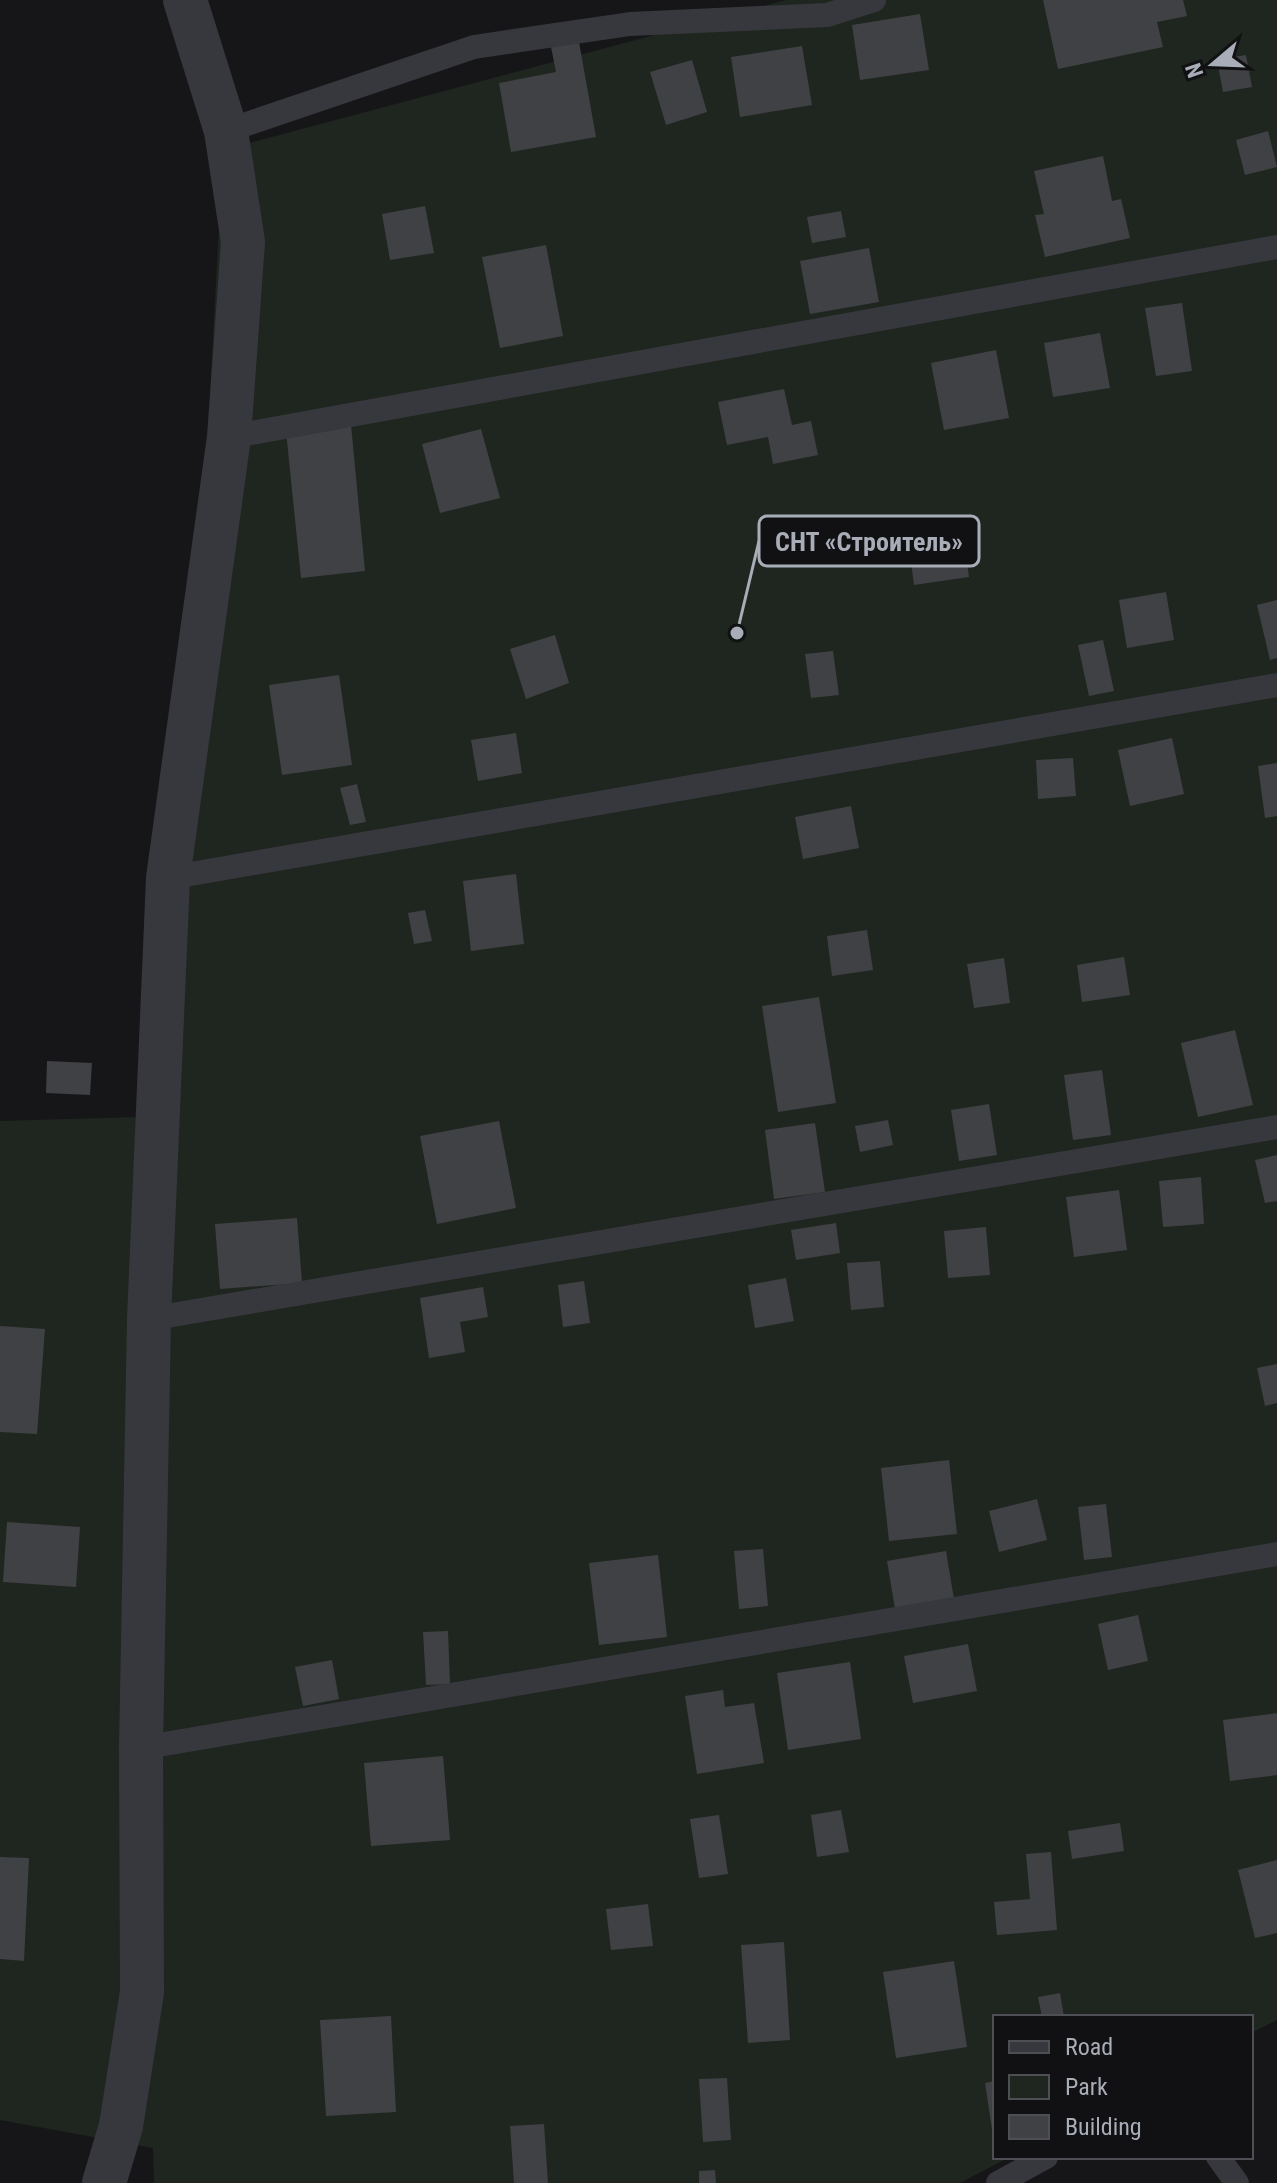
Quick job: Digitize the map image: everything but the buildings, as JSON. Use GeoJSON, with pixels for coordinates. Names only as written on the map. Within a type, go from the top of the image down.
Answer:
{"type":"FeatureCollection","features":[{"type":"Feature","properties":{"kind":"street"},"geometry":{"type":"LineString","coordinates":[[104,2183],[121,2126],[142,1992],[141,1748],[149,1319],[168,878],[229,437],[243,242],[226,131],[185,0]]}},
{"type":"Feature","properties":{"kind":"lane"},"geometry":{"type":"LineString","coordinates":[[226,131],[474,47],[630,24],[827,15],[874,0]]}},
{"type":"Feature","properties":{"kind":"lane"},"geometry":{"type":"LineString","coordinates":[[229,437],[1277,247]]}},
{"type":"Feature","properties":{"kind":"lane"},"geometry":{"type":"LineString","coordinates":[[168,878],[1277,685]]}},
{"type":"Feature","properties":{"kind":"lane"},"geometry":{"type":"LineString","coordinates":[[149,1319],[1277,1127]]}},
{"type":"Feature","properties":{"kind":"lane"},"geometry":{"type":"LineString","coordinates":[[141,1748],[1277,1554]]}},
{"type":"Feature","properties":{"kind":"lane"},"geometry":{"type":"LineString","coordinates":[[998,2183],[1042,2159]]}},
{"type":"Feature","properties":{"kind":"lane"},"geometry":{"type":"LineString","coordinates":[[1219,2159],[1237,2183]]}},
{"type":"Feature","properties":{"kind":"green space"},"geometry":{"type":"Polygon","coordinates":[[[786,0],[1277,0],[1277,2020],[1253,2032],[1253,2015],[993,2015],[993,2159],[1006,2159],[960,2183],[154,2183],[153,2148],[0,2120],[0,1121],[172,1116],[223,150],[786,0]]]}},
{"type":"Feature","properties":{"kind":"place","name":"СНТ «Строитель»"},"geometry":{"type":"Point","coordinates":[737,633]}}]}
